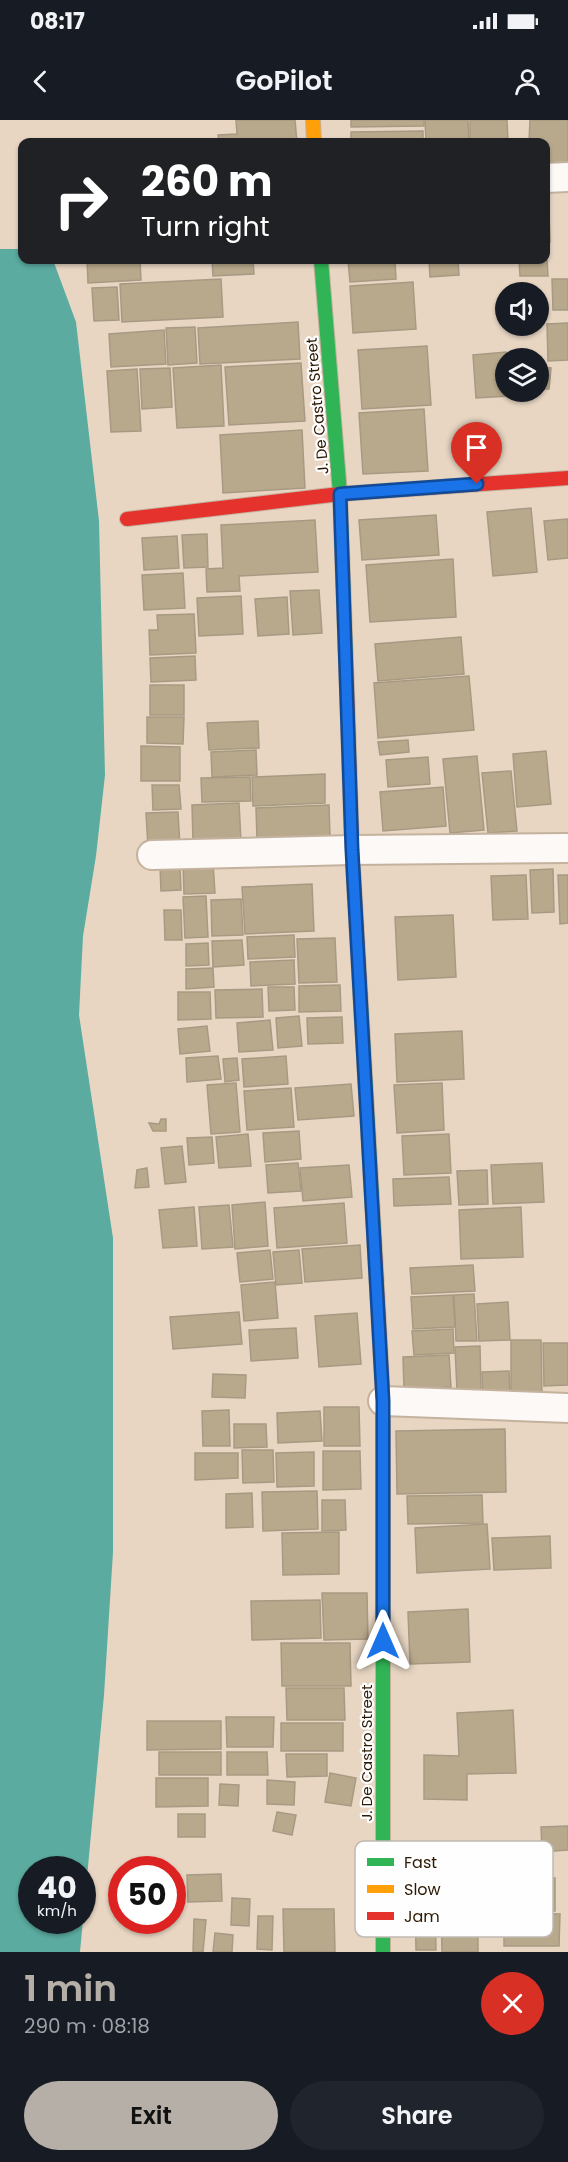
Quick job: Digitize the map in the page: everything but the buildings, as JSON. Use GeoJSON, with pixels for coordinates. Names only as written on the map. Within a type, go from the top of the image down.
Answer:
{"type":"FeatureCollection","features":[{"type":"Feature","properties":{"kind":"main road"},"geometry":{"type":"LineString","coordinates":[[313,120],[314,138]]}},
{"type":"Feature","properties":{"kind":"main road","name":"J. De Castro Street"},"geometry":{"type":"LineString","coordinates":[[321,264],[340,494],[352,850],[383,1401],[382,1841]]}},
{"type":"Feature","properties":{"kind":"main road"},"geometry":{"type":"LineString","coordinates":[[127,519],[340,494],[568,478]]}},
{"type":"Feature","properties":{"kind":"main road","name":"J. De Castro Street"},"geometry":{"type":"LineString","coordinates":[[382,1937],[382,1952]]}},
{"type":"Feature","properties":{"kind":"street"},"geometry":{"type":"LineString","coordinates":[[550,178],[568,177]]}},
{"type":"Feature","properties":{"kind":"street"},"geometry":{"type":"LineString","coordinates":[[152,855],[568,848]]}},
{"type":"Feature","properties":{"kind":"street"},"geometry":{"type":"LineString","coordinates":[[383,1401],[568,1408]]}},
{"type":"Feature","properties":{"kind":"water"},"geometry":{"type":"Polygon","coordinates":[[[0,249],[18,249],[18,264],[54,264],[76,322],[99,521],[105,775],[96,856],[83,936],[79,1015],[113,1238],[113,1552],[104,1695],[89,1856],[18,1856],[18,1934],[82,1934],[80,1952],[0,1952],[0,249]]]}},
{"type":"Feature","properties":{"kind":"traffic: fast"},"geometry":{"type":"LineString","coordinates":[[321,264],[340,494],[347,692]]}},
{"type":"Feature","properties":{"kind":"traffic: fast"},"geometry":{"type":"LineString","coordinates":[[361,1006],[374,1234]]}},
{"type":"Feature","properties":{"kind":"traffic: fast"},"geometry":{"type":"LineString","coordinates":[[383,1502],[383,1841]]}},
{"type":"Feature","properties":{"kind":"traffic: fast"},"geometry":{"type":"LineString","coordinates":[[383,1937],[383,1952]]}},
{"type":"Feature","properties":{"kind":"traffic: slow"},"geometry":{"type":"LineString","coordinates":[[313,120],[314,138]]}},
{"type":"Feature","properties":{"kind":"traffic: jam"},"geometry":{"type":"LineString","coordinates":[[127,519],[340,494],[568,478]]}},
{"type":"Feature","properties":{"kind":"traffic: jam"},"geometry":{"type":"LineString","coordinates":[[347,692],[352,850],[361,1006]]}},
{"type":"Feature","properties":{"kind":"traffic: jam"},"geometry":{"type":"LineString","coordinates":[[374,1234],[383,1401],[383,1502]]}},
{"type":"Feature","properties":{"kind":"route"},"geometry":{"type":"LineString","coordinates":[[383,1641],[383,1401],[352,850],[340,494],[477,484]]}}]}
